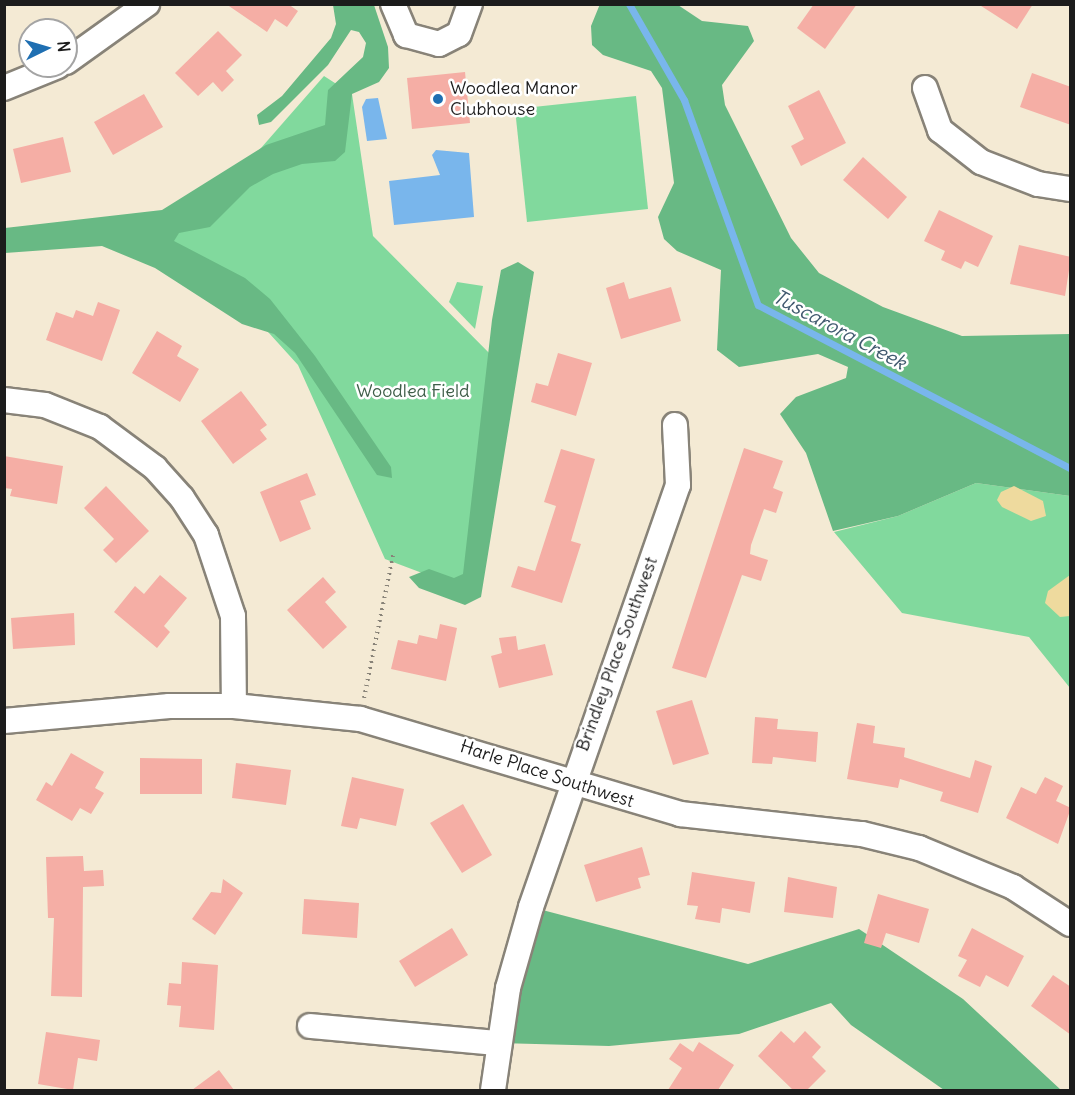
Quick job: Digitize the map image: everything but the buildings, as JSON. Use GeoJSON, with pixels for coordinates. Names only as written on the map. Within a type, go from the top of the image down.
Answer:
{"type":"FeatureCollection","features":[{"type":"Feature","properties":{"kind":"street"},"geometry":{"type":"LineString","coordinates":[[78,53],[147,4]]}},
{"type":"Feature","properties":{"kind":"street"},"geometry":{"type":"LineString","coordinates":[[393,4],[406,35],[439,44],[459,34],[470,4]]}},
{"type":"Feature","properties":{"kind":"street"},"geometry":{"type":"LineString","coordinates":[[4,88],[28,78]]}},
{"type":"Feature","properties":{"kind":"street"},"geometry":{"type":"LineString","coordinates":[[926,88],[930,113],[958,146],[1010,175],[1071,189]]}},
{"type":"Feature","properties":{"kind":"street"},"geometry":{"type":"LineString","coordinates":[[4,400],[45,405],[100,427],[138,452],[182,498],[206,535],[233,616],[234,706]]}},
{"type":"Feature","properties":{"kind":"street","name":"Brindley Place Southwest"},"geometry":{"type":"LineString","coordinates":[[493,1090],[507,988],[570,783],[678,485],[675,425]]}},
{"type":"Feature","properties":{"kind":"street","name":"Harle Place Southwest"},"geometry":{"type":"LineString","coordinates":[[4,720],[120,708],[234,706],[360,719],[437,738],[570,783],[680,814],[862,834],[919,848],[1013,887],[1071,924]]}},
{"type":"Feature","properties":{"kind":"street"},"geometry":{"type":"LineString","coordinates":[[310,1026],[498,1043]]}},
{"type":"Feature","properties":{"kind":"path"},"geometry":{"type":"LineString","coordinates":[[360,719],[393,555]]}},
{"type":"Feature","properties":{"kind":"green space"},"geometry":{"type":"Polygon","coordinates":[[[600,4],[678,5],[702,21],[748,26],[754,41],[722,85],[725,105],[791,238],[819,273],[883,307],[962,336],[1070,334],[1070,496],[976,483],[898,516],[833,531],[806,453],[780,414],[796,397],[846,378],[848,367],[818,354],[739,367],[717,350],[721,270],[677,251],[664,239],[658,217],[674,183],[662,88],[651,71],[603,55],[592,45],[591,26],[600,4]]]}},
{"type":"Feature","properties":{"kind":"green space"},"geometry":{"type":"Polygon","coordinates":[[[333,5],[374,5],[388,47],[389,68],[379,82],[352,94],[345,152],[335,161],[302,164],[273,174],[250,187],[210,227],[179,233],[174,241],[245,278],[270,299],[315,356],[391,467],[392,478],[377,475],[295,353],[274,334],[242,324],[155,268],[102,246],[5,253],[5,228],[162,210],[266,145],[325,125],[328,90],[363,57],[366,43],[359,32],[351,30],[328,65],[271,122],[259,125],[257,115],[282,96],[331,38],[336,24],[333,5]]]}},
{"type":"Feature","properties":{"kind":"green space","name":"Woodlea Field"},"geometry":{"type":"Polygon","coordinates":[[[324,76],[352,94],[373,236],[500,364],[470,591],[385,559],[298,365],[239,300],[112,241],[233,180],[324,76]]]}},
{"type":"Feature","properties":{"kind":"green space"},"geometry":{"type":"Polygon","coordinates":[[[636,96],[648,209],[527,222],[515,109],[636,96]]]}},
{"type":"Feature","properties":{"kind":"green space"},"geometry":{"type":"Polygon","coordinates":[[[518,262],[534,272],[481,597],[465,605],[419,588],[409,577],[429,569],[454,578],[463,574],[492,320],[501,270],[518,262]]]}},
{"type":"Feature","properties":{"kind":"green space"},"geometry":{"type":"Polygon","coordinates":[[[457,282],[483,286],[475,329],[449,302],[457,282]]]}},
{"type":"Feature","properties":{"kind":"green space"},"geometry":{"type":"Polygon","coordinates":[[[976,483],[1070,496],[1070,688],[1029,637],[902,613],[834,532],[898,516],[976,483]]]}},
{"type":"Feature","properties":{"kind":"green space"},"geometry":{"type":"Polygon","coordinates":[[[531,907],[748,964],[859,929],[963,999],[1061,1090],[944,1090],[851,1025],[831,1003],[739,1034],[609,1046],[498,1043],[531,907]]]}},
{"type":"Feature","properties":{"kind":"sand"},"geometry":{"type":"Polygon","coordinates":[[[1014,486],[1043,501],[1046,516],[1031,521],[1002,507],[997,500],[1001,492],[1014,486]]]}},
{"type":"Feature","properties":{"kind":"sand"},"geometry":{"type":"Polygon","coordinates":[[[1070,575],[1070,616],[1060,617],[1045,603],[1048,591],[1070,575]]]}},
{"type":"Feature","properties":{"kind":"water"},"geometry":{"type":"Polygon","coordinates":[[[378,98],[387,139],[367,141],[362,107],[366,99],[378,98]]]}},
{"type":"Feature","properties":{"kind":"water"},"geometry":{"type":"Polygon","coordinates":[[[436,150],[469,153],[474,217],[394,225],[389,181],[440,175],[432,155],[436,150]]]}},
{"type":"Feature","properties":{"kind":"waterway","name":"Tuscarora Creek"},"geometry":{"type":"LineString","coordinates":[[629,4],[684,100],[758,305],[1070,468]]}},
{"type":"Feature","properties":{"kind":"place","name":"Woodlea Manor Clubhouse"},"geometry":{"type":"Point","coordinates":[438,99]}}]}
